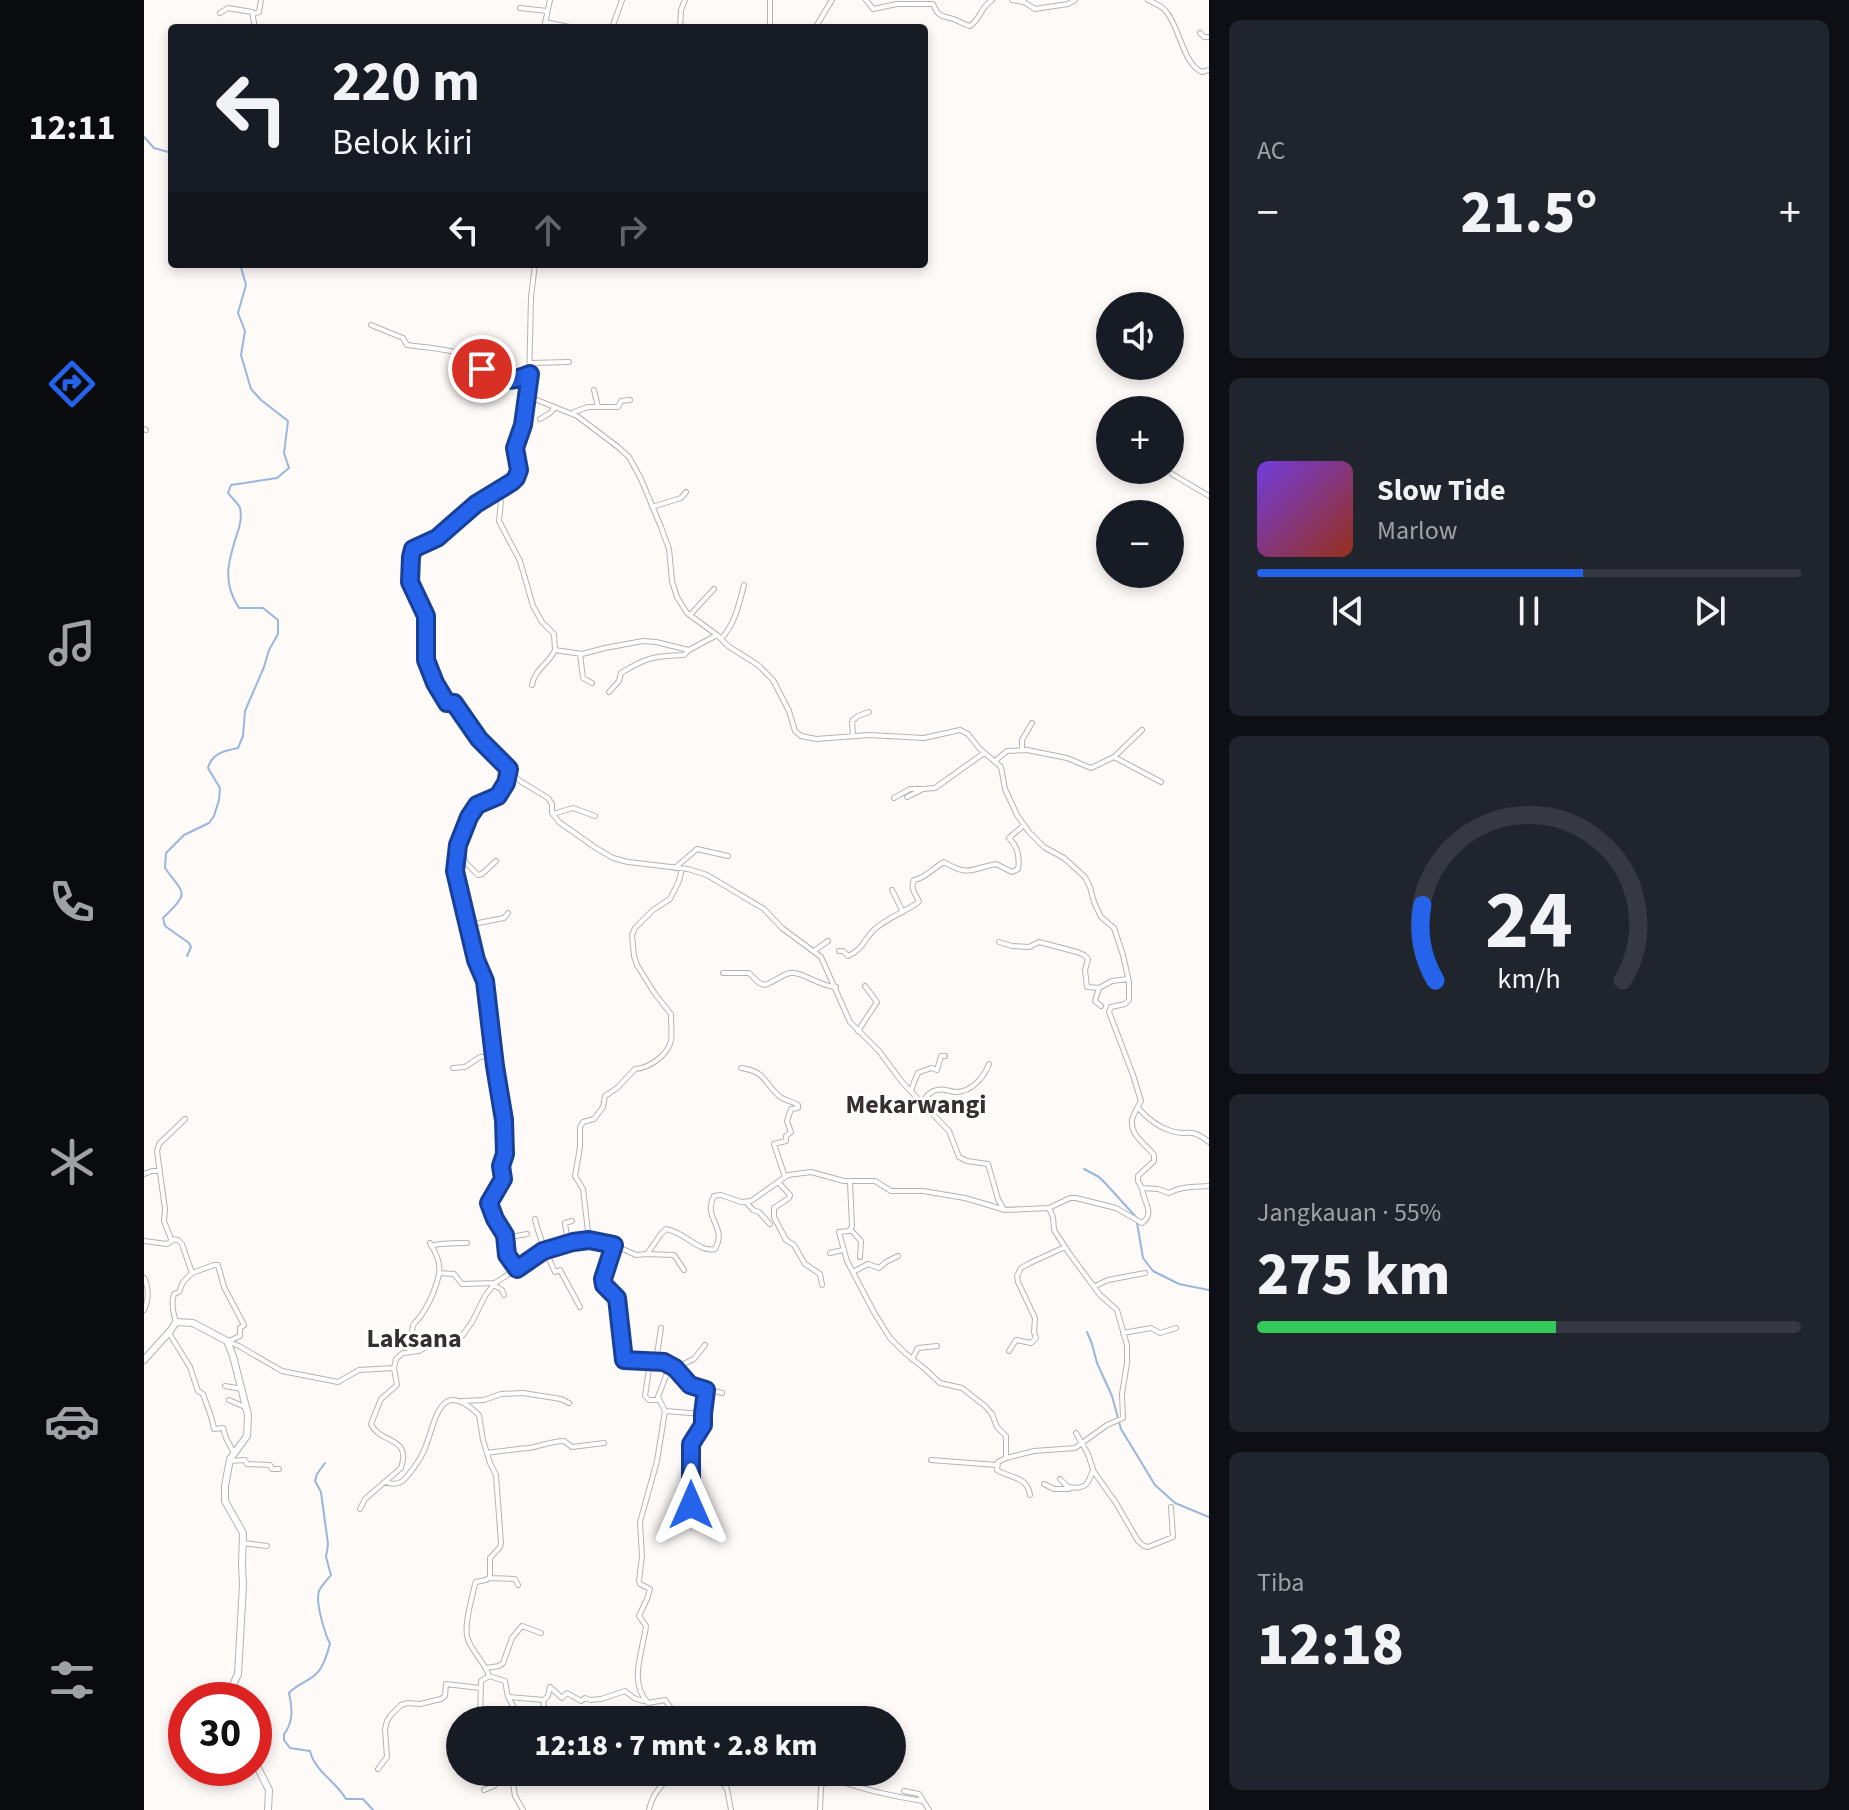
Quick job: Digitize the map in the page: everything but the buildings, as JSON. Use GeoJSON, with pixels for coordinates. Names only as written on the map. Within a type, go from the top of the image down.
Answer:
{"type":"FeatureCollection","features":[{"type":"Feature","properties":{"kind":"main road"},"geometry":{"type":"LineString","coordinates":[[144,1360],[176,1322],[193,1323],[227,1341],[242,1389],[249,1422],[247,1436],[229,1461],[225,1486],[225,1501],[242,1529],[243,1543],[243,1597],[238,1674],[234,1682]]}},
{"type":"Feature","properties":{"kind":"main road"},"geometry":{"type":"LineString","coordinates":[[267,1786],[268,1810]]}},
{"type":"Feature","properties":{"kind":"street"},"geometry":{"type":"LineString","coordinates":[[220,13],[228,8],[253,14],[259,12],[261,0]]}},
{"type":"Feature","properties":{"kind":"street"},"geometry":{"type":"LineString","coordinates":[[544,24],[550,0]]}},
{"type":"Feature","properties":{"kind":"street"},"geometry":{"type":"LineString","coordinates":[[613,24],[622,0]]}},
{"type":"Feature","properties":{"kind":"street"},"geometry":{"type":"LineString","coordinates":[[680,24],[685,0]]}},
{"type":"Feature","properties":{"kind":"street"},"geometry":{"type":"LineString","coordinates":[[770,0],[770,24]]}},
{"type":"Feature","properties":{"kind":"street"},"geometry":{"type":"LineString","coordinates":[[817,24],[832,0]]}},
{"type":"Feature","properties":{"kind":"street"},"geometry":{"type":"LineString","coordinates":[[866,0],[873,9],[895,4],[933,4],[942,18],[969,26],[979,19],[982,7],[992,0]]}},
{"type":"Feature","properties":{"kind":"street"},"geometry":{"type":"LineString","coordinates":[[1012,0],[1024,2],[1035,9],[1075,0]]}},
{"type":"Feature","properties":{"kind":"street"},"geometry":{"type":"LineString","coordinates":[[1148,0],[1163,7],[1171,17],[1196,69],[1202,72],[1209,70]]}},
{"type":"Feature","properties":{"kind":"street"},"geometry":{"type":"LineString","coordinates":[[520,8],[547,11]]}},
{"type":"Feature","properties":{"kind":"street"},"geometry":{"type":"LineString","coordinates":[[253,14],[254,24]]}},
{"type":"Feature","properties":{"kind":"street"},"geometry":{"type":"LineString","coordinates":[[1200,33],[1209,37]]}},
{"type":"Feature","properties":{"kind":"street"},"geometry":{"type":"LineString","coordinates":[[535,268],[529,340],[530,374],[523,425],[515,448],[519,470],[512,482],[468,510],[437,538],[413,549],[411,557],[410,582],[426,616],[425,654],[435,683],[447,703],[454,703],[479,739],[524,784],[548,798],[559,822],[613,858],[702,873],[752,901],[821,957],[847,1016],[911,1092],[949,1131],[959,1157],[988,1164],[1004,1210]]}},
{"type":"Feature","properties":{"kind":"street"},"geometry":{"type":"LineString","coordinates":[[371,325],[403,338],[407,345],[474,359],[490,377],[502,380],[530,374]]}},
{"type":"Feature","properties":{"kind":"street"},"geometry":{"type":"LineString","coordinates":[[530,363],[569,362]]}},
{"type":"Feature","properties":{"kind":"street"},"geometry":{"type":"LineString","coordinates":[[464,366],[482,369]]}},
{"type":"Feature","properties":{"kind":"street"},"geometry":{"type":"LineString","coordinates":[[594,390],[598,407]]}},
{"type":"Feature","properties":{"kind":"street"},"geometry":{"type":"LineString","coordinates":[[527,396],[572,413],[629,457],[669,549],[677,597],[690,615],[728,646],[758,665],[776,683],[795,731],[801,736],[816,739],[883,735],[924,738],[960,730],[1001,767],[1005,789],[1024,825],[1044,847],[1064,858],[1085,877],[1101,917],[1114,928],[1129,978],[1129,1000],[1111,1007],[1109,1012],[1141,1101],[1132,1118],[1132,1129],[1152,1151],[1155,1159],[1138,1176],[1149,1213],[1139,1223],[1109,1205],[1076,1198],[1049,1208],[1004,1210],[965,1198],[930,1192],[891,1191],[875,1181],[850,1182],[811,1172],[793,1173],[756,1199],[741,1202],[721,1195],[713,1198],[710,1212],[719,1235],[718,1246],[712,1250],[666,1229],[647,1254]]}},
{"type":"Feature","properties":{"kind":"street"},"geometry":{"type":"LineString","coordinates":[[572,413],[581,408],[618,407],[621,401],[630,400]]}},
{"type":"Feature","properties":{"kind":"street"},"geometry":{"type":"LineString","coordinates":[[540,419],[555,407]]}},
{"type":"Feature","properties":{"kind":"street"},"geometry":{"type":"LineString","coordinates":[[1184,481],[1209,496]]}},
{"type":"Feature","properties":{"kind":"street"},"geometry":{"type":"LineString","coordinates":[[498,491],[501,501],[499,521],[520,561],[533,606],[554,634],[554,655],[534,674],[532,685]]}},
{"type":"Feature","properties":{"kind":"street"},"geometry":{"type":"LineString","coordinates":[[652,507],[681,498],[686,492]]}},
{"type":"Feature","properties":{"kind":"street"},"geometry":{"type":"LineString","coordinates":[[609,692],[619,681],[621,673],[636,663],[657,656],[684,655],[727,632],[735,617],[744,585]]}},
{"type":"Feature","properties":{"kind":"street"},"geometry":{"type":"LineString","coordinates":[[690,615],[714,589]]}},
{"type":"Feature","properties":{"kind":"street"},"geometry":{"type":"LineString","coordinates":[[555,650],[580,654],[643,641],[689,650]]}},
{"type":"Feature","properties":{"kind":"street"},"geometry":{"type":"LineString","coordinates":[[580,654],[583,678],[592,683]]}},
{"type":"Feature","properties":{"kind":"street"},"geometry":{"type":"LineString","coordinates":[[853,736],[852,721],[869,712]]}},
{"type":"Feature","properties":{"kind":"street"},"geometry":{"type":"LineString","coordinates":[[1022,750],[1022,740],[1032,723]]}},
{"type":"Feature","properties":{"kind":"street"},"geometry":{"type":"LineString","coordinates":[[995,761],[1007,751],[1022,750],[1067,758],[1091,768],[1114,757],[1142,730]]}},
{"type":"Feature","properties":{"kind":"street"},"geometry":{"type":"LineString","coordinates":[[894,798],[910,789],[935,788],[984,753]]}},
{"type":"Feature","properties":{"kind":"street"},"geometry":{"type":"LineString","coordinates":[[1114,757],[1161,782]]}},
{"type":"Feature","properties":{"kind":"street"},"geometry":{"type":"LineString","coordinates":[[509,769],[506,783],[498,796],[475,807],[469,817],[458,845],[455,878],[476,960],[485,981],[504,1120],[503,1179],[489,1203],[505,1238],[507,1255],[517,1269]]}},
{"type":"Feature","properties":{"kind":"street"},"geometry":{"type":"LineString","coordinates":[[907,797],[923,789]]}},
{"type":"Feature","properties":{"kind":"street"},"geometry":{"type":"LineString","coordinates":[[553,814],[573,808],[595,816]]}},
{"type":"Feature","properties":{"kind":"street"},"geometry":{"type":"LineString","coordinates":[[839,951],[851,955],[876,928],[916,904],[919,901],[913,890],[914,880],[929,874],[944,862],[972,872],[996,864],[1012,872],[1018,869],[1020,860],[1015,844],[1009,838],[1024,825]]}},
{"type":"Feature","properties":{"kind":"street"},"geometry":{"type":"LineString","coordinates":[[458,845],[465,862],[478,875],[496,861]]}},
{"type":"Feature","properties":{"kind":"street"},"geometry":{"type":"LineString","coordinates":[[675,868],[697,849],[726,855],[727,848]]}},
{"type":"Feature","properties":{"kind":"street"},"geometry":{"type":"LineString","coordinates":[[589,1240],[583,1189],[575,1176],[581,1124],[594,1119],[603,1107],[605,1096],[635,1069],[646,1068],[658,1060],[672,1039],[671,1014],[637,965],[632,935],[653,910],[670,899],[676,891],[682,869]]}},
{"type":"Feature","properties":{"kind":"street"},"geometry":{"type":"LineString","coordinates":[[892,890],[903,912]]}},
{"type":"Feature","properties":{"kind":"street"},"geometry":{"type":"LineString","coordinates":[[468,925],[504,918],[508,913]]}},
{"type":"Feature","properties":{"kind":"street"},"geometry":{"type":"LineString","coordinates":[[814,951],[828,941]]}},
{"type":"Feature","properties":{"kind":"street"},"geometry":{"type":"LineString","coordinates":[[999,942],[1029,947],[1039,942],[1081,953],[1088,959],[1086,986],[1099,988],[1111,981],[1129,978]]}},
{"type":"Feature","properties":{"kind":"street"},"geometry":{"type":"LineString","coordinates":[[723,973],[749,973],[765,985],[797,973],[827,987],[836,987]]}},
{"type":"Feature","properties":{"kind":"street"},"geometry":{"type":"LineString","coordinates":[[858,1031],[877,1002],[865,986]]}},
{"type":"Feature","properties":{"kind":"street"},"geometry":{"type":"LineString","coordinates":[[1099,988],[1095,1001],[1101,1006]]}},
{"type":"Feature","properties":{"kind":"street"},"geometry":{"type":"LineString","coordinates":[[453,1068],[465,1067],[480,1057],[493,1056]]}},
{"type":"Feature","properties":{"kind":"street"},"geometry":{"type":"LineString","coordinates":[[911,1092],[918,1073],[931,1068],[938,1070],[938,1060],[945,1056]]}},
{"type":"Feature","properties":{"kind":"street"},"geometry":{"type":"LineString","coordinates":[[922,1102],[937,1090],[958,1092],[970,1088],[980,1080],[989,1064]]}},
{"type":"Feature","properties":{"kind":"street"},"geometry":{"type":"LineString","coordinates":[[741,1068],[754,1070],[767,1080],[780,1097],[798,1105],[798,1108],[791,1109],[787,1120],[791,1132],[786,1136],[786,1141],[774,1144],[785,1177]]}},
{"type":"Feature","properties":{"kind":"street"},"geometry":{"type":"LineString","coordinates":[[1138,1108],[1151,1120],[1172,1131],[1195,1132],[1209,1142]]}},
{"type":"Feature","properties":{"kind":"street"},"geometry":{"type":"LineString","coordinates":[[173,1240],[167,1233],[164,1221],[157,1151],[159,1144],[185,1119]]}},
{"type":"Feature","properties":{"kind":"street"},"geometry":{"type":"LineString","coordinates":[[144,1174],[160,1171]]}},
{"type":"Feature","properties":{"kind":"street"},"geometry":{"type":"LineString","coordinates":[[778,1182],[790,1195],[774,1208],[774,1217],[805,1264],[820,1274],[822,1285]]}},
{"type":"Feature","properties":{"kind":"street"},"geometry":{"type":"LineString","coordinates":[[850,1182],[851,1230],[862,1241],[860,1257]]}},
{"type":"Feature","properties":{"kind":"street"},"geometry":{"type":"LineString","coordinates":[[1142,1188],[1169,1193],[1189,1187],[1209,1186]]}},
{"type":"Feature","properties":{"kind":"street"},"geometry":{"type":"LineString","coordinates":[[746,1202],[770,1224]]}},
{"type":"Feature","properties":{"kind":"street"},"geometry":{"type":"LineString","coordinates":[[931,1460],[997,1465],[1006,1458],[1034,1451],[1070,1449],[1123,1418],[1127,1345],[1117,1310],[1100,1295],[1065,1247],[1054,1230],[1049,1208]]}},
{"type":"Feature","properties":{"kind":"street"},"geometry":{"type":"LineString","coordinates":[[535,1219],[554,1271],[560,1270],[580,1307]]}},
{"type":"Feature","properties":{"kind":"street"},"geometry":{"type":"LineString","coordinates":[[568,1244],[565,1223],[572,1221]]}},
{"type":"Feature","properties":{"kind":"street"},"geometry":{"type":"LineString","coordinates":[[851,1230],[839,1232],[843,1250],[890,1338],[940,1383],[962,1388],[985,1406],[1006,1436],[1006,1458]]}},
{"type":"Feature","properties":{"kind":"street"},"geometry":{"type":"LineString","coordinates":[[505,1238],[527,1234]]}},
{"type":"Feature","properties":{"kind":"street"},"geometry":{"type":"LineString","coordinates":[[144,1241],[167,1244],[178,1240],[192,1273]]}},
{"type":"Feature","properties":{"kind":"street"},"geometry":{"type":"LineString","coordinates":[[360,1509],[365,1499],[401,1468],[404,1457],[397,1444],[374,1430],[371,1424],[381,1399],[397,1385],[395,1361],[400,1355],[419,1351],[436,1341],[464,1335],[479,1305],[495,1284],[546,1250],[589,1240],[614,1245],[636,1255],[674,1255],[684,1270]]}},
{"type":"Feature","properties":{"kind":"street"},"geometry":{"type":"LineString","coordinates":[[409,1352],[413,1325],[432,1296],[439,1273],[431,1245],[467,1243]]}},
{"type":"Feature","properties":{"kind":"street"},"geometry":{"type":"LineString","coordinates":[[614,1245],[603,1279],[604,1285],[617,1298],[624,1360],[653,1361],[672,1367],[690,1385],[722,1393]]}},
{"type":"Feature","properties":{"kind":"street"},"geometry":{"type":"LineString","coordinates":[[1009,1351],[1016,1340],[1031,1343],[1036,1338],[1036,1320],[1018,1282],[1021,1268],[1065,1247]]}},
{"type":"Feature","properties":{"kind":"street"},"geometry":{"type":"LineString","coordinates":[[830,1253],[843,1250]]}},
{"type":"Feature","properties":{"kind":"street"},"geometry":{"type":"LineString","coordinates":[[853,1272],[869,1264],[879,1268],[898,1256]]}},
{"type":"Feature","properties":{"kind":"street"},"geometry":{"type":"LineString","coordinates":[[176,1322],[172,1307],[174,1294],[179,1292],[192,1273],[218,1265],[224,1287],[244,1325],[240,1328],[240,1336],[227,1341]]}},
{"type":"Feature","properties":{"kind":"street"},"geometry":{"type":"LineString","coordinates":[[439,1273],[454,1274],[462,1284],[495,1284],[504,1295]]}},
{"type":"Feature","properties":{"kind":"street"},"geometry":{"type":"LineString","coordinates":[[1095,1286],[1108,1280],[1145,1273]]}},
{"type":"Feature","properties":{"kind":"street"},"geometry":{"type":"LineString","coordinates":[[144,1278],[148,1286],[144,1310]]}},
{"type":"Feature","properties":{"kind":"street"},"geometry":{"type":"LineString","coordinates":[[658,1400],[649,1400],[645,1396],[661,1328]]}},
{"type":"Feature","properties":{"kind":"street"},"geometry":{"type":"LineString","coordinates":[[1123,1333],[1150,1328],[1160,1333],[1176,1328]]}},
{"type":"Feature","properties":{"kind":"street"},"geometry":{"type":"LineString","coordinates":[[169,1333],[190,1367],[198,1392],[203,1394],[214,1429],[223,1428],[234,1453]]}},
{"type":"Feature","properties":{"kind":"street"},"geometry":{"type":"LineString","coordinates":[[227,1341],[282,1371],[334,1382],[359,1370],[394,1368]]}},
{"type":"Feature","properties":{"kind":"street"},"geometry":{"type":"LineString","coordinates":[[658,1400],[672,1367],[694,1359],[705,1345]]}},
{"type":"Feature","properties":{"kind":"street"},"geometry":{"type":"LineString","coordinates":[[912,1359],[918,1348],[937,1346]]}},
{"type":"Feature","properties":{"kind":"street"},"geometry":{"type":"LineString","coordinates":[[225,1386],[242,1389]]}},
{"type":"Feature","properties":{"kind":"street"},"geometry":{"type":"LineString","coordinates":[[691,1505],[691,1444],[703,1425],[706,1390]]}},
{"type":"Feature","properties":{"kind":"street"},"geometry":{"type":"LineString","coordinates":[[386,1482],[396,1485],[404,1481],[424,1452],[440,1407],[446,1402],[484,1400],[501,1394],[523,1393],[569,1403]]}},
{"type":"Feature","properties":{"kind":"street"},"geometry":{"type":"LineString","coordinates":[[229,1400],[247,1408]]}},
{"type":"Feature","properties":{"kind":"street"},"geometry":{"type":"LineString","coordinates":[[645,1701],[638,1684],[638,1665],[646,1626],[639,1616],[650,1589],[639,1583],[642,1556],[640,1522],[657,1461],[665,1411],[658,1400]]}},
{"type":"Feature","properties":{"kind":"street"},"geometry":{"type":"LineString","coordinates":[[462,1401],[479,1415],[487,1453],[496,1475],[501,1543],[490,1558],[489,1578]]}},
{"type":"Feature","properties":{"kind":"street"},"geometry":{"type":"LineString","coordinates":[[665,1411],[703,1414]]}},
{"type":"Feature","properties":{"kind":"street"},"geometry":{"type":"LineString","coordinates":[[1076,1433],[1093,1470],[1144,1546],[1173,1538],[1171,1507]]}},
{"type":"Feature","properties":{"kind":"street"},"geometry":{"type":"LineString","coordinates":[[487,1453],[557,1441],[564,1441],[572,1447],[604,1443]]}},
{"type":"Feature","properties":{"kind":"street"},"geometry":{"type":"LineString","coordinates":[[229,1461],[245,1460],[247,1464],[260,1463],[270,1465],[271,1469],[279,1469]]}},
{"type":"Feature","properties":{"kind":"street"},"geometry":{"type":"LineString","coordinates":[[997,1465],[999,1472],[1024,1481],[1030,1495]]}},
{"type":"Feature","properties":{"kind":"street"},"geometry":{"type":"LineString","coordinates":[[1044,1484],[1066,1490],[1084,1486],[1089,1483],[1093,1470]]}},
{"type":"Feature","properties":{"kind":"street"},"geometry":{"type":"LineString","coordinates":[[1060,1479],[1071,1488]]}},
{"type":"Feature","properties":{"kind":"street"},"geometry":{"type":"LineString","coordinates":[[243,1543],[267,1546]]}},
{"type":"Feature","properties":{"kind":"street"},"geometry":{"type":"LineString","coordinates":[[489,1676],[466,1634],[475,1584],[489,1578],[515,1579],[518,1585]]}},
{"type":"Feature","properties":{"kind":"street"},"geometry":{"type":"LineString","coordinates":[[486,1668],[503,1663],[512,1638],[522,1626],[541,1633]]}},
{"type":"Feature","properties":{"kind":"street"},"geometry":{"type":"LineString","coordinates":[[480,1706],[482,1679],[489,1676],[505,1681],[513,1706]]}},
{"type":"Feature","properties":{"kind":"street"},"geometry":{"type":"LineString","coordinates":[[378,1769],[387,1757],[387,1721],[401,1705],[441,1699],[445,1696],[446,1684],[480,1688]]}},
{"type":"Feature","properties":{"kind":"street"},"geometry":{"type":"LineString","coordinates":[[508,1697],[543,1700],[548,1696],[550,1687],[562,1698],[567,1693],[581,1701],[585,1698],[601,1699],[625,1691],[651,1704],[665,1700],[669,1706]]}},
{"type":"Feature","properties":{"kind":"street"},"geometry":{"type":"LineString","coordinates":[[543,1700],[544,1706]]}},
{"type":"Feature","properties":{"kind":"street"},"geometry":{"type":"LineString","coordinates":[[484,1790],[494,1786]]}},
{"type":"Feature","properties":{"kind":"street"},"geometry":{"type":"LineString","coordinates":[[513,1786],[523,1810]]}},
{"type":"Feature","properties":{"kind":"street"},"geometry":{"type":"LineString","coordinates":[[649,1810],[654,1795],[663,1786]]}},
{"type":"Feature","properties":{"kind":"street"},"geometry":{"type":"LineString","coordinates":[[725,1786],[731,1810]]}},
{"type":"Feature","properties":{"kind":"street"},"geometry":{"type":"LineString","coordinates":[[820,1810],[822,1786]]}},
{"type":"Feature","properties":{"kind":"street"},"geometry":{"type":"LineString","coordinates":[[856,1786],[923,1801]]}},
{"type":"Feature","properties":{"kind":"street"},"geometry":{"type":"LineString","coordinates":[[904,1791],[919,1794],[929,1810]]}},
{"type":"Feature","properties":{"kind":"waterway"},"geometry":{"type":"LineString","coordinates":[[144,137],[154,148],[168,152]]}},
{"type":"Feature","properties":{"kind":"waterway"},"geometry":{"type":"LineString","coordinates":[[187,956],[191,947],[189,943],[165,926],[163,918],[178,903],[182,893],[165,868],[166,853],[184,835],[209,823],[214,816],[220,788],[208,768],[216,756],[238,748],[243,736],[245,711],[278,634],[278,620],[263,608],[239,608],[230,589],[228,572],[241,518],[239,506],[228,493],[231,485],[277,478],[289,468],[284,453],[288,421],[251,389],[241,355],[245,331],[238,313],[246,285],[241,268]]}},
{"type":"Feature","properties":{"kind":"waterway"},"geometry":{"type":"LineString","coordinates":[[1084,1169],[1099,1177],[1136,1217],[1143,1258],[1153,1271],[1179,1284],[1209,1290]]}},
{"type":"Feature","properties":{"kind":"waterway"},"geometry":{"type":"LineString","coordinates":[[1087,1332],[1112,1396],[1121,1429],[1155,1485],[1175,1503],[1209,1517]]}},
{"type":"Feature","properties":{"kind":"waterway"},"geometry":{"type":"LineString","coordinates":[[325,1463],[315,1481],[321,1492],[328,1544],[326,1557],[331,1575],[320,1589],[318,1603],[330,1644],[319,1671],[289,1693],[291,1714],[284,1740],[290,1748],[310,1751],[316,1765],[346,1799],[363,1799],[373,1810]]}},
{"type":"Feature","properties":{"kind":"district","name":"Mekarwangi"},"geometry":{"type":"Point","coordinates":[916,1104]}},
{"type":"Feature","properties":{"kind":"district","name":"Laksana"},"geometry":{"type":"Point","coordinates":[414,1338]}},
{"type":"Feature","properties":{"kind":"route"},"geometry":{"type":"LineString","coordinates":[[482,369],[497,380],[530,374],[523,425],[515,448],[518,473],[512,482],[476,504],[437,538],[413,549],[410,582],[426,616],[425,654],[435,683],[447,703],[454,703],[479,739],[509,769],[506,783],[498,796],[477,805],[469,817],[455,863],[455,878],[476,960],[485,981],[504,1120],[503,1179],[489,1203],[505,1235],[507,1255],[517,1269],[543,1251],[573,1242],[589,1240],[614,1245],[603,1279],[604,1285],[617,1298],[624,1360],[664,1362],[675,1368],[690,1385],[706,1390],[703,1425],[691,1444],[691,1505]]}}]}
